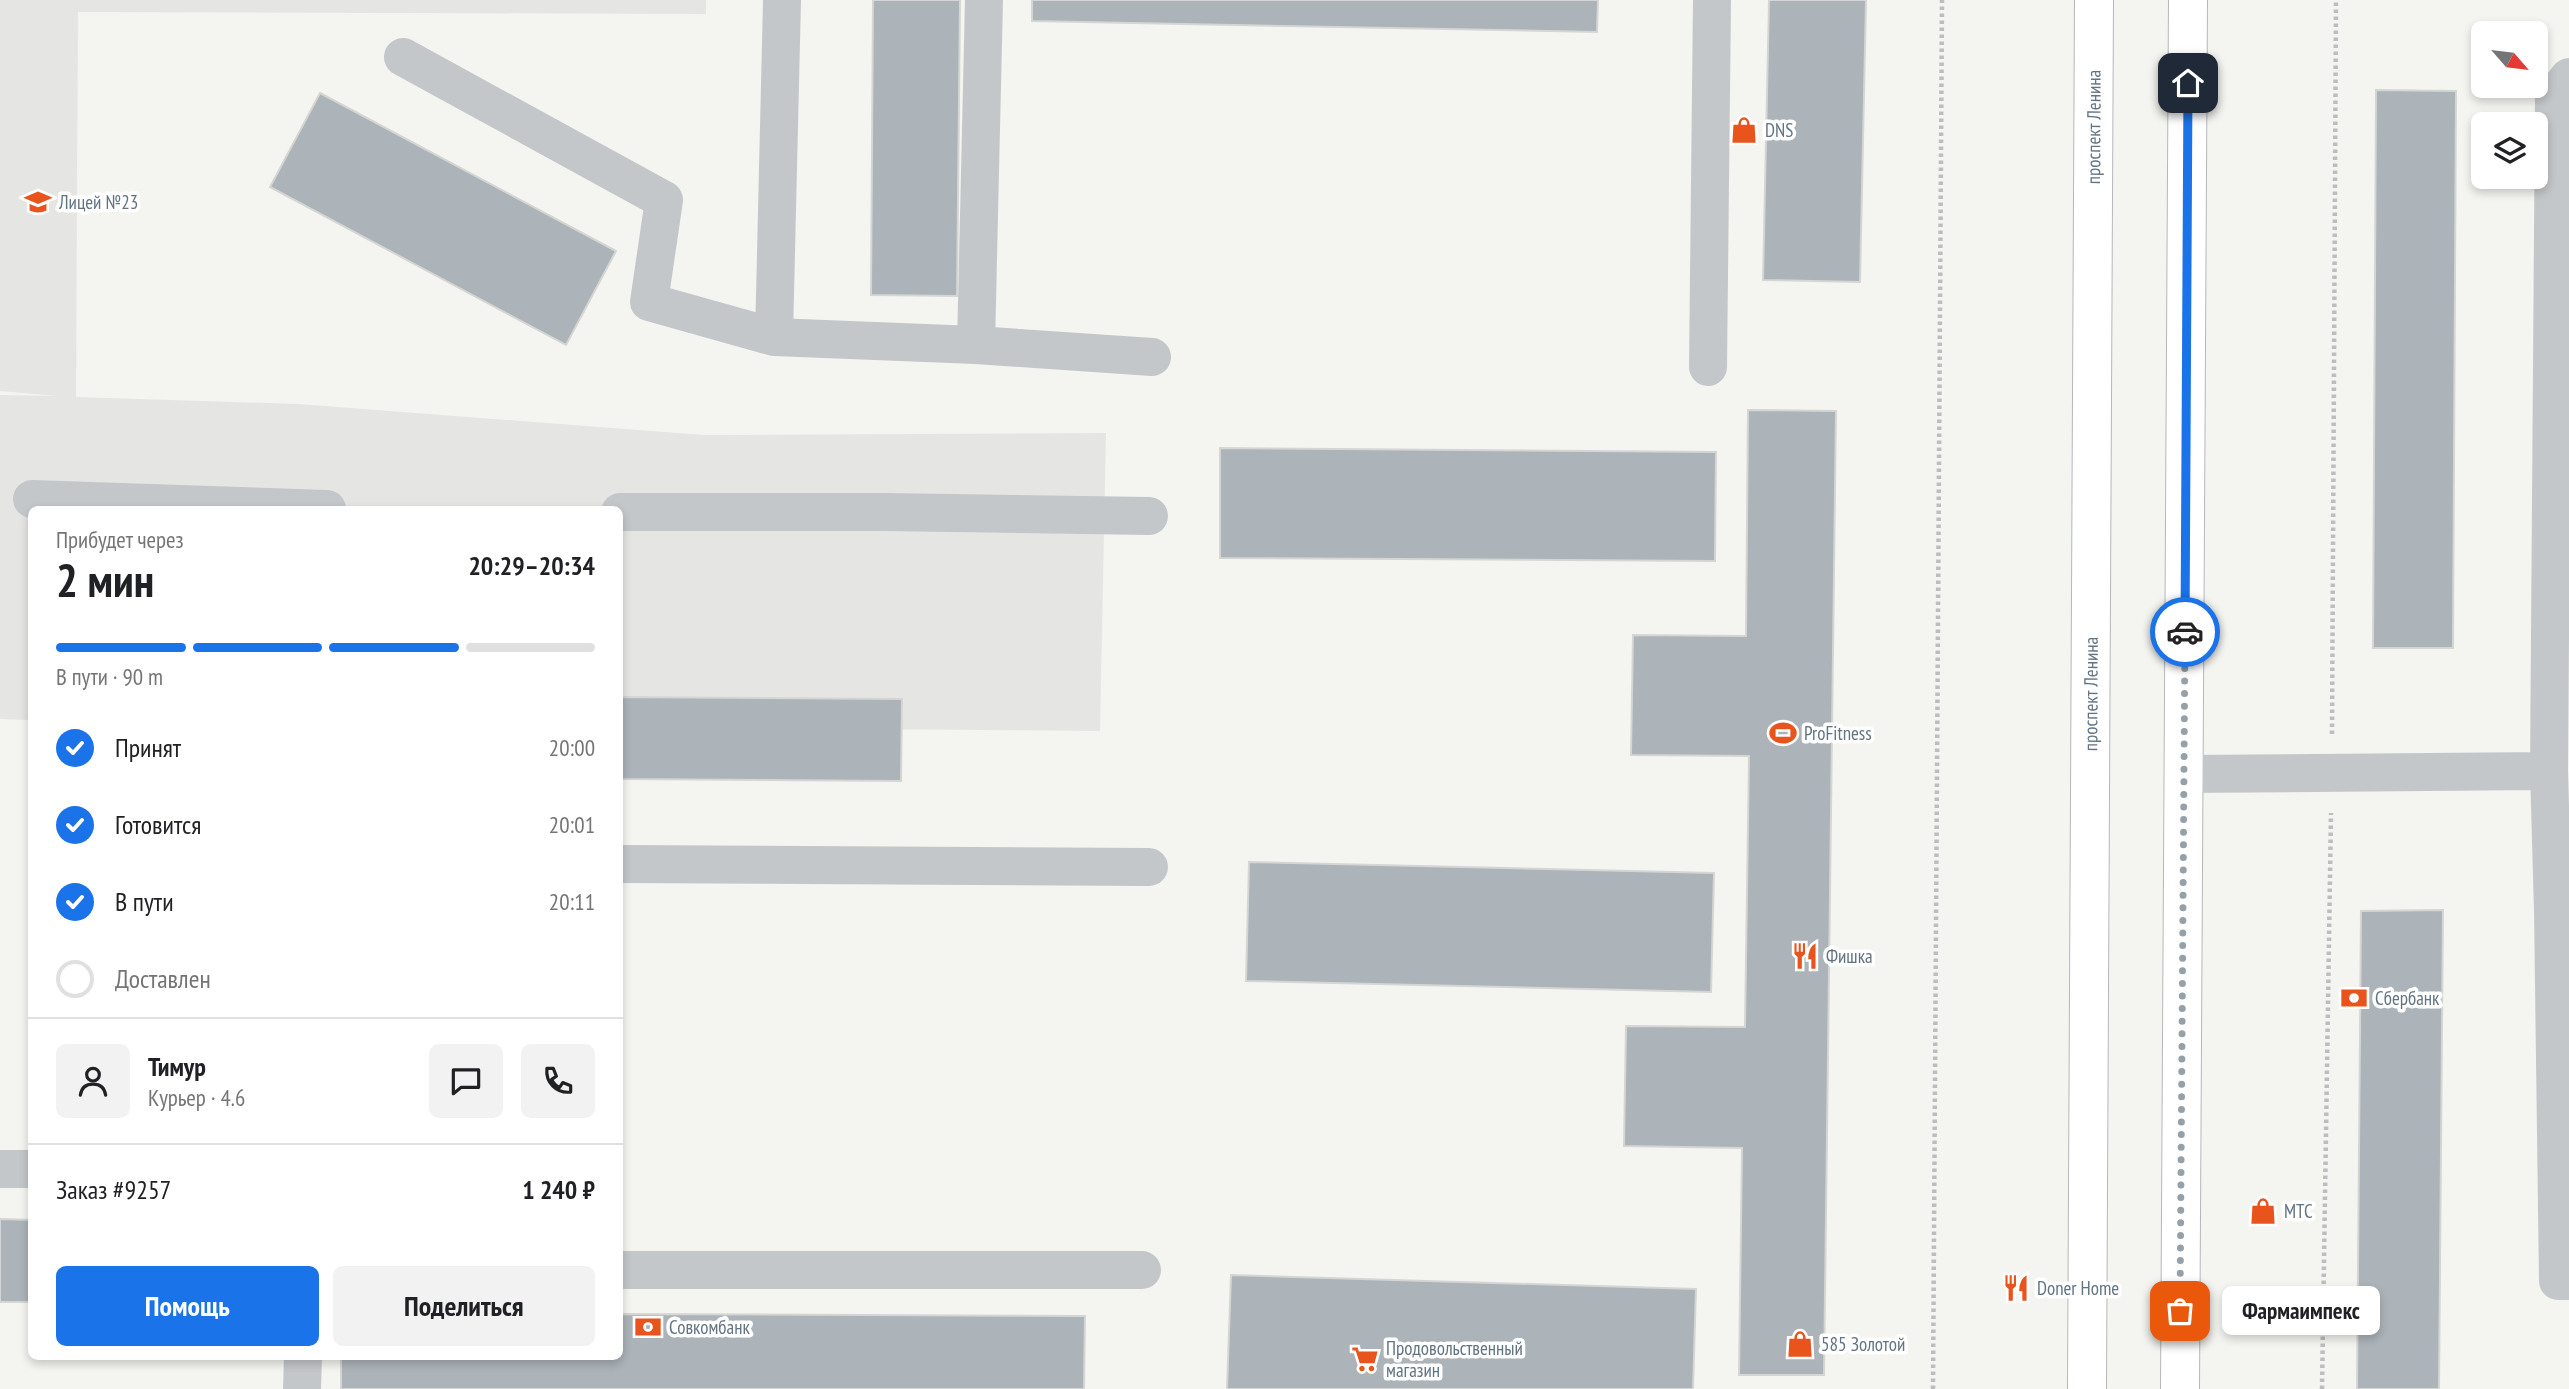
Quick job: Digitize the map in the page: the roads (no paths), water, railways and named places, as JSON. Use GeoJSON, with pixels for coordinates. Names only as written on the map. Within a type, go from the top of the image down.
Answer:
{"type":"FeatureCollection","features":[{"type":"Feature","properties":{"kind":"main road","name":"проспект Ленина"},"geometry":{"type":"LineString","coordinates":[[2087,1389],[2094,0]]}},
{"type":"Feature","properties":{"kind":"main road"},"geometry":{"type":"LineString","coordinates":[[2180,1389],[2188,0]]}},
{"type":"Feature","properties":{"kind":"lane"},"geometry":{"type":"LineString","coordinates":[[774,337],[782,0]]}},
{"type":"Feature","properties":{"kind":"lane"},"geometry":{"type":"LineString","coordinates":[[976,345],[984,0]]}},
{"type":"Feature","properties":{"kind":"lane"},"geometry":{"type":"LineString","coordinates":[[1708,367],[1712,0]]}},
{"type":"Feature","properties":{"kind":"lane"},"geometry":{"type":"LineString","coordinates":[[403,57],[664,200],[649,302],[774,337],[976,345],[1152,357]]}},
{"type":"Feature","properties":{"kind":"lane"},"geometry":{"type":"LineString","coordinates":[[2569,77],[2554,96],[2561,227],[2549,771],[2561,911],[2557,1281],[2569,1281]]}},
{"type":"Feature","properties":{"kind":"lane"},"geometry":{"type":"LineString","coordinates":[[32,499],[238,506]]}},
{"type":"Feature","properties":{"kind":"lane"},"geometry":{"type":"LineString","coordinates":[[623,512],[1149,516]]}},
{"type":"Feature","properties":{"kind":"lane"},"geometry":{"type":"LineString","coordinates":[[2184,774],[2549,771]]}},
{"type":"Feature","properties":{"kind":"lane"},"geometry":{"type":"LineString","coordinates":[[623,864],[1149,867]]}},
{"type":"Feature","properties":{"kind":"lane"},"geometry":{"type":"LineString","coordinates":[[0,1170],[28,1169]]}},
{"type":"Feature","properties":{"kind":"lane"},"geometry":{"type":"LineString","coordinates":[[623,1270],[1142,1270]]}},
{"type":"Feature","properties":{"kind":"lane"},"geometry":{"type":"LineString","coordinates":[[302,1389],[303,1360]]}},
{"type":"Feature","properties":{"kind":"place","name":"DNS"},"geometry":{"type":"Point","coordinates":[1744,130]}},
{"type":"Feature","properties":{"kind":"place","name":"Лицей №23"},"geometry":{"type":"Point","coordinates":[38,202]}},
{"type":"Feature","properties":{"kind":"place","name":"ProFitness"},"geometry":{"type":"Point","coordinates":[1783,733]}},
{"type":"Feature","properties":{"kind":"place","name":"Фишка"},"geometry":{"type":"Point","coordinates":[1805,956]}},
{"type":"Feature","properties":{"kind":"place","name":"Сбербанк"},"geometry":{"type":"Point","coordinates":[2354,998]}},
{"type":"Feature","properties":{"kind":"place","name":"МТС"},"geometry":{"type":"Point","coordinates":[2263,1211]}},
{"type":"Feature","properties":{"kind":"place","name":"Doner Home"},"geometry":{"type":"Point","coordinates":[2016,1288]}},
{"type":"Feature","properties":{"kind":"place","name":"Фармаимпекс"},"geometry":{"type":"Point","coordinates":[2180,1311]}},
{"type":"Feature","properties":{"kind":"place","name":"Совкомбанк"},"geometry":{"type":"Point","coordinates":[648,1327]}},
{"type":"Feature","properties":{"kind":"place","name":"585 Золотой"},"geometry":{"type":"Point","coordinates":[1800,1344]}},
{"type":"Feature","properties":{"kind":"place","name":"Продовольственный магазин"},"geometry":{"type":"Point","coordinates":[1365,1359]}}]}
